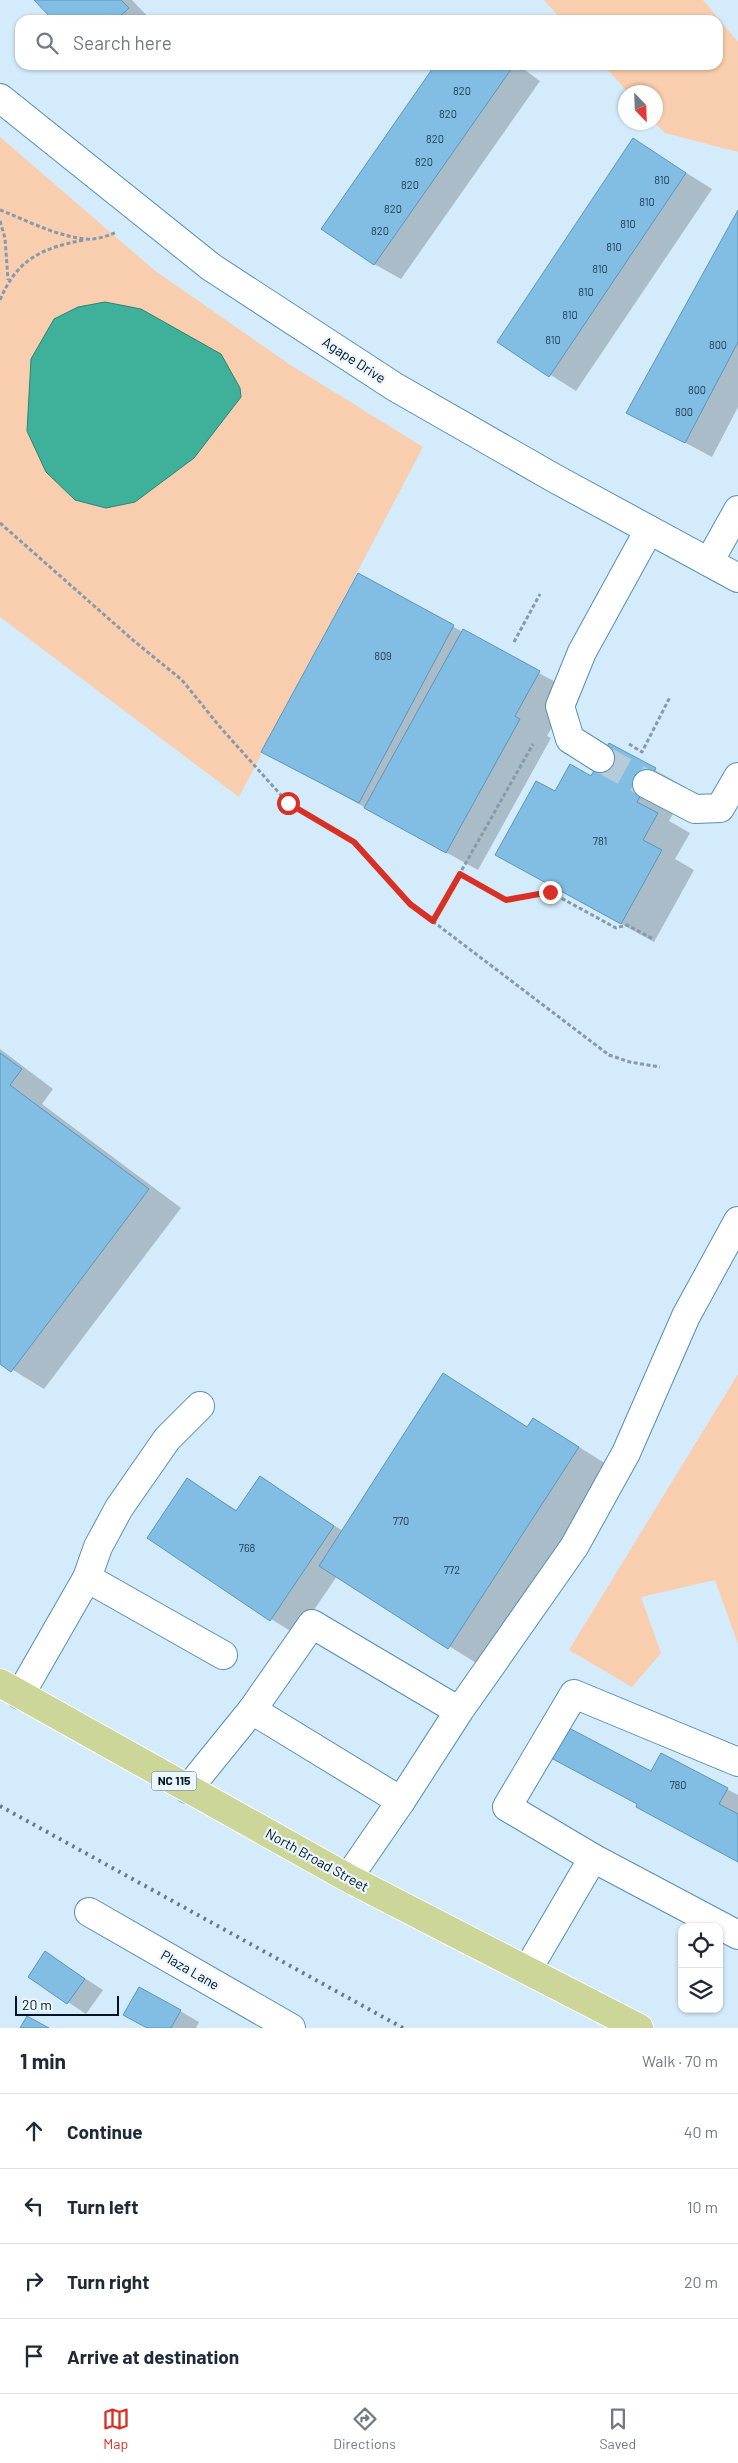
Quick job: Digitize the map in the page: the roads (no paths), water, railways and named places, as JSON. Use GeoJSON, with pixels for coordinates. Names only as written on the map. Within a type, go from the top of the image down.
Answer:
{"type":"FeatureCollection","features":[{"type":"Feature","properties":{"kind":"main road","name":"North Broad Street"},"geometry":{"type":"LineString","coordinates":[[10,1689],[348,1878],[528,1969],[639,2028]]}},
{"type":"Feature","properties":{"kind":"street","name":"Agape Drive"},"geometry":{"type":"LineString","coordinates":[[0,98],[219,272],[395,387],[738,578]]}},
{"type":"Feature","properties":{"kind":"street"},"geometry":{"type":"LineString","coordinates":[[709,562],[738,510]]}},
{"type":"Feature","properties":{"kind":"street"},"geometry":{"type":"LineString","coordinates":[[600,758],[570,739],[560,706],[586,645],[649,530]]}},
{"type":"Feature","properties":{"kind":"street"},"geometry":{"type":"LineString","coordinates":[[647,784],[695,809],[720,808],[738,778]]}},
{"type":"Feature","properties":{"kind":"street"},"geometry":{"type":"LineString","coordinates":[[348,1878],[401,1801],[459,1711],[574,1548],[626,1453],[686,1316],[738,1221]]}},
{"type":"Feature","properties":{"kind":"street"},"geometry":{"type":"LineString","coordinates":[[10,1689],[87,1578],[98,1547],[119,1508],[168,1439],[200,1406]]}},
{"type":"Feature","properties":{"kind":"street"},"geometry":{"type":"LineString","coordinates":[[87,1578],[223,1655]]}},
{"type":"Feature","properties":{"kind":"street"},"geometry":{"type":"LineString","coordinates":[[188,1789],[252,1710],[312,1624],[459,1711]]}},
{"type":"Feature","properties":{"kind":"street"},"geometry":{"type":"LineString","coordinates":[[738,1762],[574,1694],[508,1807],[593,1858],[738,1935]]}},
{"type":"Feature","properties":{"kind":"street"},"geometry":{"type":"LineString","coordinates":[[252,1710],[401,1801]]}},
{"type":"Feature","properties":{"kind":"street"},"geometry":{"type":"LineString","coordinates":[[528,1969],[593,1858]]}},
{"type":"Feature","properties":{"kind":"street","name":"Plaza Lane"},"geometry":{"type":"LineString","coordinates":[[89,1912],[291,2028]]}},
{"type":"Feature","properties":{"kind":"tunnel"},"geometry":{"type":"LineString","coordinates":[[600,758],[647,784]]}},
{"type":"Feature","properties":{"kind":"railway"},"geometry":{"type":"LineString","coordinates":[[0,1806],[403,2028]]}}]}
